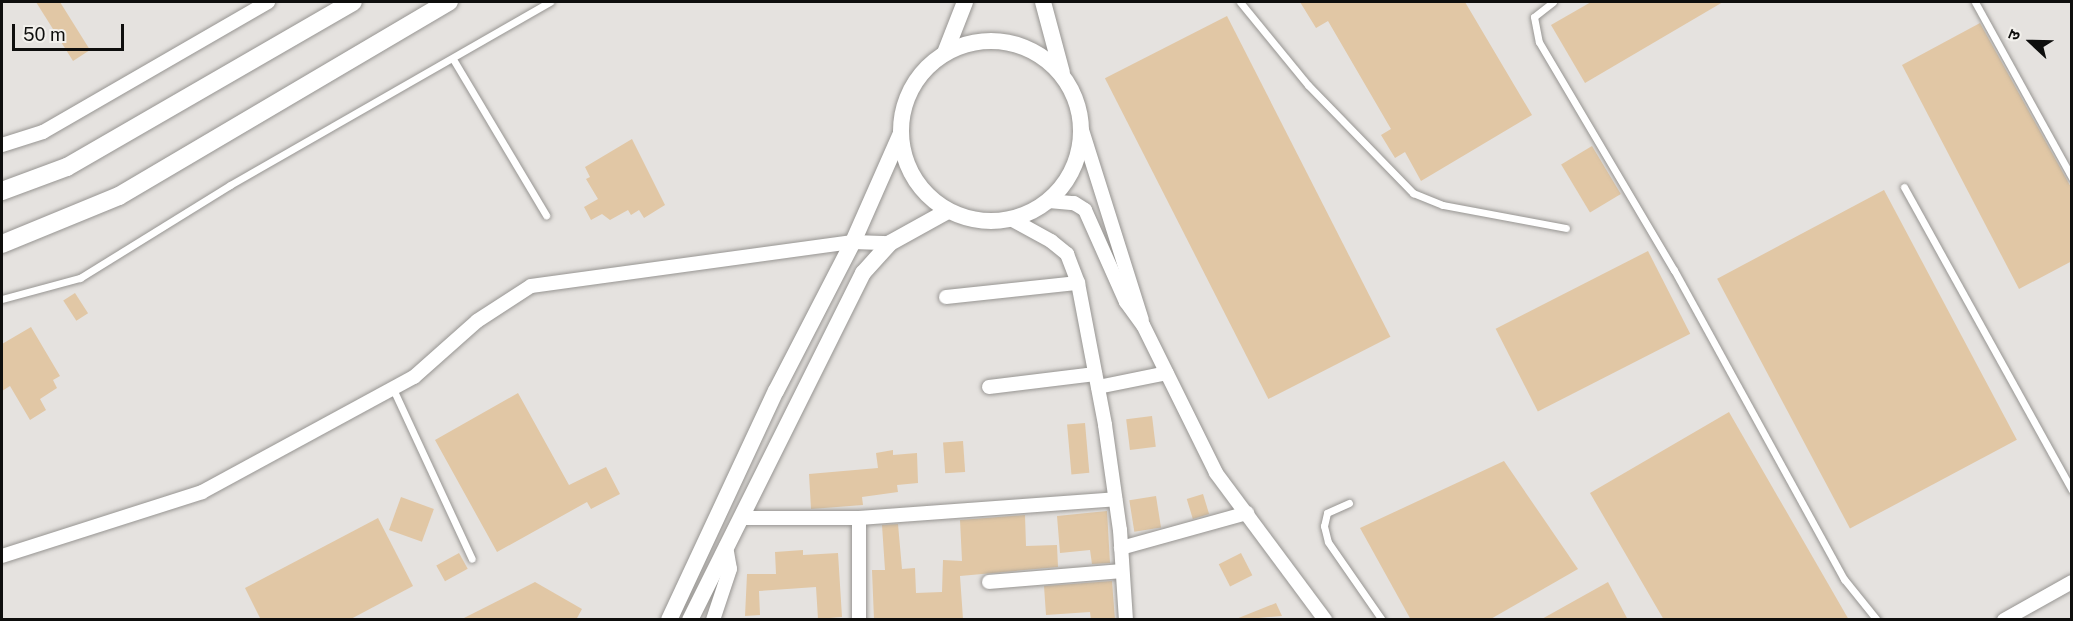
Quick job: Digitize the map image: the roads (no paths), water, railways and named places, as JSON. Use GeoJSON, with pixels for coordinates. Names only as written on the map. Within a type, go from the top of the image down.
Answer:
{"type":"FeatureCollection","features":[{"type":"Feature","properties":{"kind":"main road"},"geometry":{"type":"LineString","coordinates":[[2,191],[68,167],[353,2]]}},
{"type":"Feature","properties":{"kind":"main road"},"geometry":{"type":"LineString","coordinates":[[2,244],[119,196],[449,2]]}},
{"type":"Feature","properties":{"kind":"street"},"geometry":{"type":"LineString","coordinates":[[2,144],[43,132],[268,2]]}},
{"type":"Feature","properties":{"kind":"street"},"geometry":{"type":"LineString","coordinates":[[945,53],[965,2]]}},
{"type":"Feature","properties":{"kind":"street"},"geometry":{"type":"LineString","coordinates":[[1043,2],[1062,74],[1077,101],[1082,130],[1135,287],[1143,325]]}},
{"type":"Feature","properties":{"kind":"street"},"geometry":{"type":"LineString","coordinates":[[1062,74],[1044,56],[1020,45],[1003,41],[969,43],[945,53],[926,68],[912,87],[903,110],[901,133],[904,157],[914,178],[929,197],[948,211],[968,219],[1011,219],[1049,201],[1066,181],[1074,165],[1082,130]]}},
{"type":"Feature","properties":{"kind":"street"},"geometry":{"type":"LineString","coordinates":[[669,620],[776,391],[853,242],[901,133]]}},
{"type":"Feature","properties":{"kind":"street"},"geometry":{"type":"LineString","coordinates":[[1049,201],[1074,203],[1084,210],[1126,302],[1143,325],[1216,473],[1325,620]]}},
{"type":"Feature","properties":{"kind":"street"},"geometry":{"type":"LineString","coordinates":[[690,620],[862,273],[890,243],[948,211]]}},
{"type":"Feature","properties":{"kind":"street"},"geometry":{"type":"LineString","coordinates":[[1011,219],[1052,241],[1067,254],[1078,283],[1115,499],[1126,620]]}},
{"type":"Feature","properties":{"kind":"street"},"geometry":{"type":"LineString","coordinates":[[2,556],[202,492],[414,377],[477,321],[531,286],[853,242],[890,243]]}},
{"type":"Feature","properties":{"kind":"street"},"geometry":{"type":"LineString","coordinates":[[946,297],[1078,283]]}},
{"type":"Feature","properties":{"kind":"street"},"geometry":{"type":"LineString","coordinates":[[989,387],[1167,373]]}},
{"type":"Feature","properties":{"kind":"street"},"geometry":{"type":"LineString","coordinates":[[741,519],[859,518],[1115,499]]}},
{"type":"Feature","properties":{"kind":"street"},"geometry":{"type":"LineString","coordinates":[[1121,548],[1247,513]]}},
{"type":"Feature","properties":{"kind":"street"},"geometry":{"type":"LineString","coordinates":[[859,518],[860,620]]}},
{"type":"Feature","properties":{"kind":"street"},"geometry":{"type":"LineString","coordinates":[[713,620],[730,569],[726,546]]}},
{"type":"Feature","properties":{"kind":"street"},"geometry":{"type":"LineString","coordinates":[[989,582],[1122,571]]}},
{"type":"Feature","properties":{"kind":"street"},"geometry":{"type":"LineString","coordinates":[[2004,620],[2072,582]]}},
{"type":"Feature","properties":{"kind":"lane"},"geometry":{"type":"LineString","coordinates":[[2,299],[80,278],[230,185],[550,2]]}},
{"type":"Feature","properties":{"kind":"lane"},"geometry":{"type":"LineString","coordinates":[[1240,2],[1308,85],[1413,193],[1443,205],[1566,228]]}},
{"type":"Feature","properties":{"kind":"lane"},"geometry":{"type":"LineString","coordinates":[[1553,2],[1534,17],[1539,42],[1674,270],[1844,579],[1877,620]]}},
{"type":"Feature","properties":{"kind":"lane"},"geometry":{"type":"LineString","coordinates":[[1975,2],[2072,178]]}},
{"type":"Feature","properties":{"kind":"lane"},"geometry":{"type":"LineString","coordinates":[[453,59],[546,215]]}},
{"type":"Feature","properties":{"kind":"lane"},"geometry":{"type":"LineString","coordinates":[[1904,187],[2072,490]]}},
{"type":"Feature","properties":{"kind":"lane"},"geometry":{"type":"LineString","coordinates":[[393,389],[472,559]]}},
{"type":"Feature","properties":{"kind":"lane"},"geometry":{"type":"LineString","coordinates":[[1349,503],[1327,513],[1326,534],[1382,620]]}}]}
